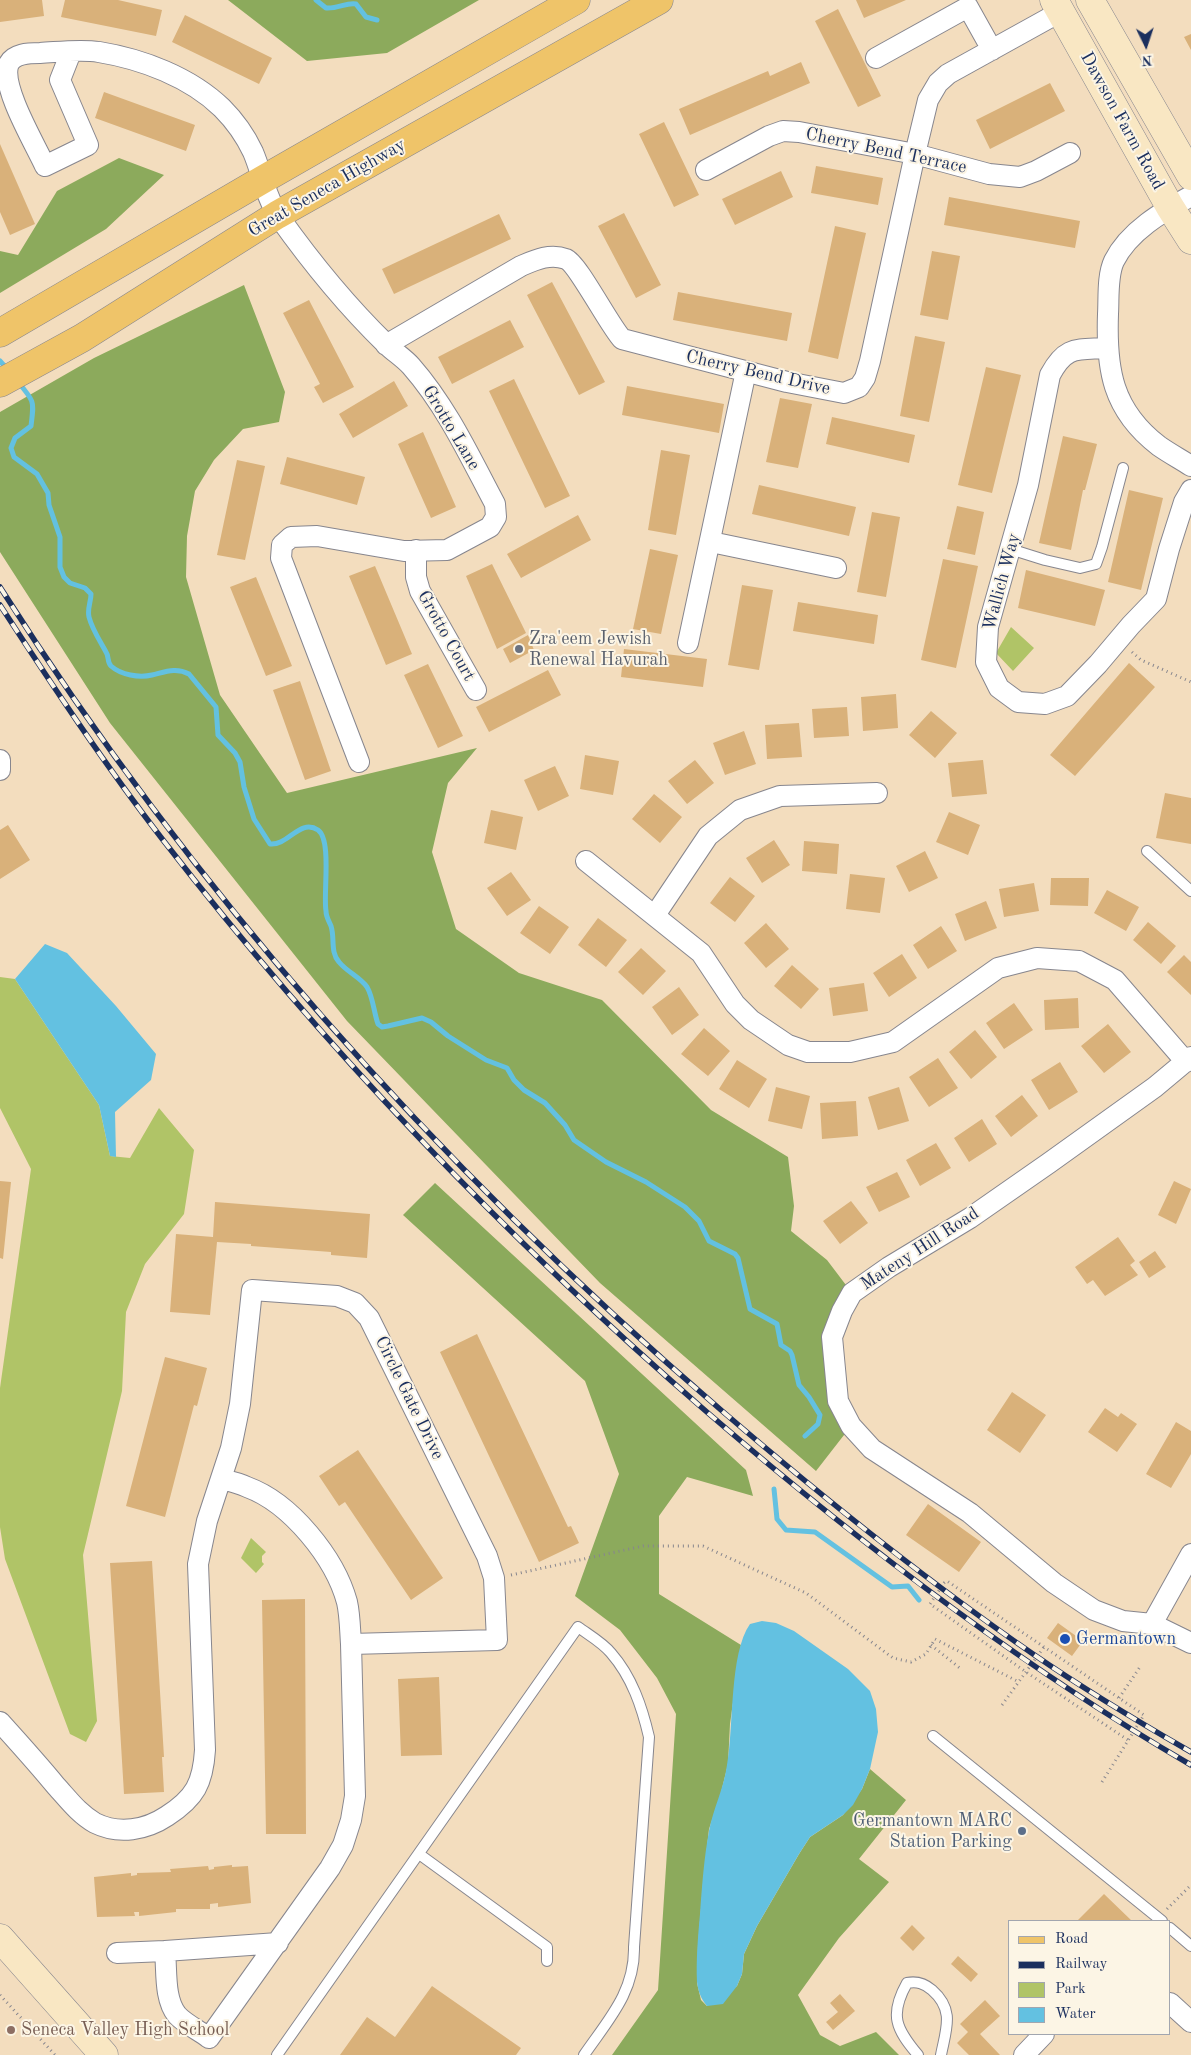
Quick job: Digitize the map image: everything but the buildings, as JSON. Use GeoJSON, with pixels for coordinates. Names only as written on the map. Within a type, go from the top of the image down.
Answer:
{"type":"FeatureCollection","features":[{"type":"Feature","properties":{"kind":"main road"},"geometry":{"type":"LineString","coordinates":[[0,333],[576,0]]}},
{"type":"Feature","properties":{"kind":"main road","name":"Great Seneca Highway"},"geometry":{"type":"LineString","coordinates":[[0,383],[82,338],[277,214],[659,0]]}},
{"type":"Feature","properties":{"kind":"street","name":"Dawson Farm Road"},"geometry":{"type":"LineString","coordinates":[[1090,0],[1191,176]]}},
{"type":"Feature","properties":{"kind":"street","name":"Dawson Farm Road"},"geometry":{"type":"LineString","coordinates":[[1057,6],[1181,202],[1191,240]]}},
{"type":"Feature","properties":{"kind":"street","name":"Cherry Bend Drive"},"geometry":{"type":"LineString","coordinates":[[386,345],[520,266],[544,257],[556,257],[572,262],[622,339],[746,371],[844,393],[859,387],[865,378],[870,361],[928,100],[938,83],[948,74],[992,50],[1057,6]]}},
{"type":"Feature","properties":{"kind":"street"},"geometry":{"type":"LineString","coordinates":[[876,58],[968,7],[992,50]]}},
{"type":"Feature","properties":{"kind":"street","name":"Grotto Lane"},"geometry":{"type":"LineString","coordinates":[[71,52],[60,80],[88,145],[45,166],[12,98],[7,74],[9,63],[15,57],[28,53],[71,52],[98,52],[145,64],[183,80],[202,92],[221,107],[240,128],[253,152],[262,180],[277,214],[334,288],[386,345],[410,365],[436,398],[495,504],[496,517],[490,527],[447,550],[404,551],[317,536],[290,537],[282,545],[281,558],[360,762]]}},
{"type":"Feature","properties":{"kind":"street","name":"Cherry Bend Terrace"},"geometry":{"type":"LineString","coordinates":[[706,170],[769,136],[783,131],[799,132],[915,154],[989,174],[1020,177],[1036,171],[1070,153]]}},
{"type":"Feature","properties":{"kind":"street"},"geometry":{"type":"LineString","coordinates":[[1181,202],[1139,230],[1122,248],[1113,262],[1110,283],[1107,348],[1112,378],[1120,400],[1133,421],[1159,445],[1191,466]]}},
{"type":"Feature","properties":{"kind":"street","name":"Wallich Way"},"geometry":{"type":"LineString","coordinates":[[1107,348],[1074,350],[1059,358],[1050,375],[1028,486],[988,627],[986,662],[999,688],[1018,702],[1046,704],[1067,696],[1156,599],[1184,502],[1191,490]]}},
{"type":"Feature","properties":{"kind":"street"},"geometry":{"type":"LineString","coordinates":[[688,643],[746,371]]}},
{"type":"Feature","properties":{"kind":"street"},"geometry":{"type":"LineString","coordinates":[[711,542],[836,568]]}},
{"type":"Feature","properties":{"kind":"street","name":"Grotto Court"},"geometry":{"type":"LineString","coordinates":[[416,550],[416,577],[420,591],[476,690]]}},
{"type":"Feature","properties":{"kind":"street"},"geometry":{"type":"LineString","coordinates":[[0,760],[0,770]]}},
{"type":"Feature","properties":{"kind":"street"},"geometry":{"type":"LineString","coordinates":[[655,915],[708,836],[740,810],[780,796],[877,793]]}},
{"type":"Feature","properties":{"kind":"street"},"geometry":{"type":"LineString","coordinates":[[586,860],[701,953],[735,1004],[751,1020],[788,1045],[808,1052],[850,1052],[893,1042],[998,968],[1037,958],[1079,961],[1115,980],[1189,1060]]}},
{"type":"Feature","properties":{"kind":"street","name":"Mateny Hill Road"},"geometry":{"type":"LineString","coordinates":[[1189,1060],[1155,1087],[1041,1169],[970,1218],[889,1266],[852,1293],[842,1311],[832,1337],[838,1401],[851,1426],[872,1449],[970,1513],[1054,1583],[1094,1610],[1123,1621],[1152,1624],[1191,1643]]}},
{"type":"Feature","properties":{"kind":"street","name":"Circle Gate Drive"},"geometry":{"type":"LineString","coordinates":[[0,1722],[79,1812],[96,1823],[120,1830],[143,1829],[158,1823],[180,1808],[196,1791],[204,1772],[205,1750],[198,1564],[207,1521],[231,1448],[240,1404],[252,1290],[337,1296],[355,1303],[369,1318],[487,1556],[494,1578],[497,1640],[351,1644]]}},
{"type":"Feature","properties":{"kind":"street"},"geometry":{"type":"LineString","coordinates":[[165,1951],[168,1990],[172,2006],[178,2016],[209,2038],[330,1868],[343,1844],[351,1820],[354,1796],[351,1644],[347,1604],[339,1579],[320,1549],[300,1524],[275,1503],[248,1487],[222,1479]]}},
{"type":"Feature","properties":{"kind":"street"},"geometry":{"type":"LineString","coordinates":[[1152,1624],[1191,1554]]}},
{"type":"Feature","properties":{"kind":"street"},"geometry":{"type":"LineString","coordinates":[[0,1938],[104,2055]]}},
{"type":"Feature","properties":{"kind":"street"},"geometry":{"type":"LineString","coordinates":[[117,1953],[278,1943]]}},
{"type":"Feature","properties":{"kind":"street"},"geometry":{"type":"LineString","coordinates":[[1171,2004],[1191,2022]]}},
{"type":"Feature","properties":{"kind":"street"},"geometry":{"type":"LineString","coordinates":[[1024,2055],[1043,2035]]}},
{"type":"Feature","properties":{"kind":"lane"},"geometry":{"type":"LineString","coordinates":[[1010,548],[1045,560],[1080,568],[1096,564],[1123,468]]}},
{"type":"Feature","properties":{"kind":"lane"},"geometry":{"type":"LineString","coordinates":[[1147,851],[1191,891]]}},
{"type":"Feature","properties":{"kind":"lane"},"geometry":{"type":"LineString","coordinates":[[277,2055],[578,1626],[611,1652],[628,1677],[642,1708],[649,1737],[634,1947],[635,1965],[621,2002],[584,2055]]}},
{"type":"Feature","properties":{"kind":"lane"},"geometry":{"type":"LineString","coordinates":[[932,1736],[1158,1920]]}},
{"type":"Feature","properties":{"kind":"lane"},"geometry":{"type":"LineString","coordinates":[[419,1854],[547,1947],[547,1961]]}},
{"type":"Feature","properties":{"kind":"lane"},"geometry":{"type":"LineString","coordinates":[[1171,1929],[1191,1946]]}},
{"type":"Feature","properties":{"kind":"lane"},"geometry":{"type":"LineString","coordinates":[[918,2055],[901,2035],[897,2018],[898,1999],[907,1984],[916,1982],[927,1986],[942,1998],[947,2009],[947,2021],[941,2055]]}},
{"type":"Feature","properties":{"kind":"path"},"geometry":{"type":"LineString","coordinates":[[1118,640],[1141,660],[1191,682]]}},
{"type":"Feature","properties":{"kind":"path"},"geometry":{"type":"LineString","coordinates":[[494,1578],[643,1546],[703,1546],[806,1593],[893,1658],[911,1662],[926,1654],[934,1639],[1019,1682]]}},
{"type":"Feature","properties":{"kind":"path"},"geometry":{"type":"LineString","coordinates":[[1102,1782],[1144,1715],[947,1581],[930,1604],[1026,1672],[1128,1740]]}},
{"type":"Feature","properties":{"kind":"path"},"geometry":{"type":"LineString","coordinates":[[932,1645],[961,1669]]}},
{"type":"Feature","properties":{"kind":"path"},"geometry":{"type":"LineString","coordinates":[[1002,1705],[1044,1646]]}},
{"type":"Feature","properties":{"kind":"path"},"geometry":{"type":"LineString","coordinates":[[1119,1698],[1140,1666]]}},
{"type":"Feature","properties":{"kind":"path"},"geometry":{"type":"LineString","coordinates":[[1158,1920],[1191,1885]]}},
{"type":"Feature","properties":{"kind":"path"},"geometry":{"type":"LineString","coordinates":[[0,1995],[55,2055]]}},
{"type":"Feature","properties":{"kind":"green space"},"geometry":{"type":"Polygon","coordinates":[[[228,0],[479,0],[387,53],[307,61],[228,0]]]}},
{"type":"Feature","properties":{"kind":"green space"},"geometry":{"type":"Polygon","coordinates":[[[119,158],[164,175],[106,229],[0,293],[0,251],[18,255],[57,191],[119,158]]]}},
{"type":"Feature","properties":{"kind":"green space"},"geometry":{"type":"Polygon","coordinates":[[[244,285],[285,392],[279,422],[243,429],[214,460],[195,491],[187,536],[186,577],[220,695],[287,793],[477,748],[448,783],[432,852],[456,929],[519,973],[602,1000],[711,1110],[788,1157],[794,1206],[791,1231],[827,1260],[852,1293],[832,1337],[851,1426],[816,1471],[600,1283],[347,1021],[110,723],[0,552],[0,412],[94,358],[244,285]]]}},
{"type":"Feature","properties":{"kind":"green space"},"geometry":{"type":"Polygon","coordinates":[[[1011,627],[1034,648],[1013,671],[996,653],[1011,627]]]}},
{"type":"Feature","properties":{"kind":"green space"},"geometry":{"type":"Polygon","coordinates":[[[0,977],[15,979],[99,1105],[110,1156],[130,1158],[159,1108],[194,1150],[184,1214],[145,1264],[126,1312],[122,1391],[83,1555],[97,1721],[86,1742],[70,1734],[5,1559],[0,1527],[0,1388],[31,1169],[0,1108],[0,977]]]}},
{"type":"Feature","properties":{"kind":"green space"},"geometry":{"type":"Polygon","coordinates":[[[435,1183],[746,1470],[753,1496],[687,1477],[659,1516],[659,1594],[741,1645],[730,1724],[728,1764],[720,1797],[709,1829],[698,1945],[697,1983],[701,2000],[707,2006],[737,1986],[742,1974],[744,1954],[757,1926],[799,1854],[810,1837],[843,1815],[862,1789],[870,1769],[906,1800],[859,1859],[889,1882],[839,1938],[798,1995],[820,2035],[840,2046],[876,2032],[899,2055],[612,2055],[658,1990],[676,1714],[657,1678],[620,1630],[575,1596],[619,1474],[585,1381],[403,1215],[435,1183]]]}},
{"type":"Feature","properties":{"kind":"green space"},"geometry":{"type":"Polygon","coordinates":[[[251,1538],[266,1552],[262,1556],[264,1564],[256,1573],[241,1558],[251,1538]]]}},
{"type":"Feature","properties":{"kind":"water"},"geometry":{"type":"Polygon","coordinates":[[[45,944],[67,953],[116,1006],[156,1054],[151,1080],[115,1112],[116,1157],[110,1156],[99,1105],[15,979],[45,944]]]}},
{"type":"Feature","properties":{"kind":"water"},"geometry":{"type":"Polygon","coordinates":[[[762,1621],[776,1623],[794,1631],[848,1669],[870,1691],[876,1709],[878,1732],[870,1769],[853,1805],[843,1815],[810,1837],[757,1926],[744,1954],[742,1974],[737,1986],[723,2004],[707,2006],[699,1992],[697,1982],[698,1939],[706,1851],[711,1823],[727,1765],[735,1672],[739,1653],[743,1637],[750,1624],[762,1621]]]}},
{"type":"Feature","properties":{"kind":"waterway"},"geometry":{"type":"LineString","coordinates":[[316,0],[326,8],[356,4],[366,17],[377,20]]}},
{"type":"Feature","properties":{"kind":"waterway"},"geometry":{"type":"LineString","coordinates":[[0,361],[8,370]]}},
{"type":"Feature","properties":{"kind":"waterway"},"geometry":{"type":"LineString","coordinates":[[18,382],[32,402],[32,418],[31,426],[15,438],[11,448],[14,457],[37,474],[48,493],[49,505],[60,537],[60,567],[64,577],[70,583],[85,588],[91,594],[88,611],[89,617],[111,666],[120,672],[136,676],[147,676],[175,670],[189,674],[216,707],[218,735],[235,753],[240,762],[244,787],[254,819],[270,844],[283,841],[305,827],[312,827],[318,830],[325,844],[325,903],[336,958],[342,966],[361,980],[367,987],[371,995],[378,1024],[382,1027],[422,1018],[431,1022],[448,1036],[486,1060],[507,1068],[514,1080],[524,1090],[545,1103],[565,1125],[574,1140],[606,1162],[646,1182],[685,1207],[699,1221],[709,1241],[735,1254],[738,1258],[750,1309],[777,1324],[781,1345],[790,1351],[792,1355],[799,1385],[820,1415],[818,1424],[805,1436]]}},
{"type":"Feature","properties":{"kind":"waterway"},"geometry":{"type":"LineString","coordinates":[[774,1489],[777,1519],[786,1530],[815,1532],[892,1587],[908,1586],[919,1600]]}},
{"type":"Feature","properties":{"kind":"railway"},"geometry":{"type":"LineString","coordinates":[[0,587],[76,701],[156,812],[241,920],[330,1025],[422,1126],[519,1224],[618,1319],[721,1410],[874,1536],[992,1626],[1033,1654],[1111,1705],[1191,1752]]}},
{"type":"Feature","properties":{"kind":"railway"},"geometry":{"type":"LineString","coordinates":[[0,605],[120,783],[225,918],[354,1068],[491,1211],[634,1348],[823,1509],[1002,1644],[1064,1686],[1191,1765]]}},
{"type":"Feature","properties":{"kind":"place","name":"Zra'eem Jewish Renewal Havurah"},"geometry":{"type":"Point","coordinates":[519,649]}},
{"type":"Feature","properties":{"kind":"place","name":"Germantown"},"geometry":{"type":"Point","coordinates":[1065,1639]}},
{"type":"Feature","properties":{"kind":"place","name":"Germantown MARC Station Parking"},"geometry":{"type":"Point","coordinates":[1022,1831]}},
{"type":"Feature","properties":{"kind":"place","name":"Seneca Valley High School"},"geometry":{"type":"Point","coordinates":[11,2030]}}]}
